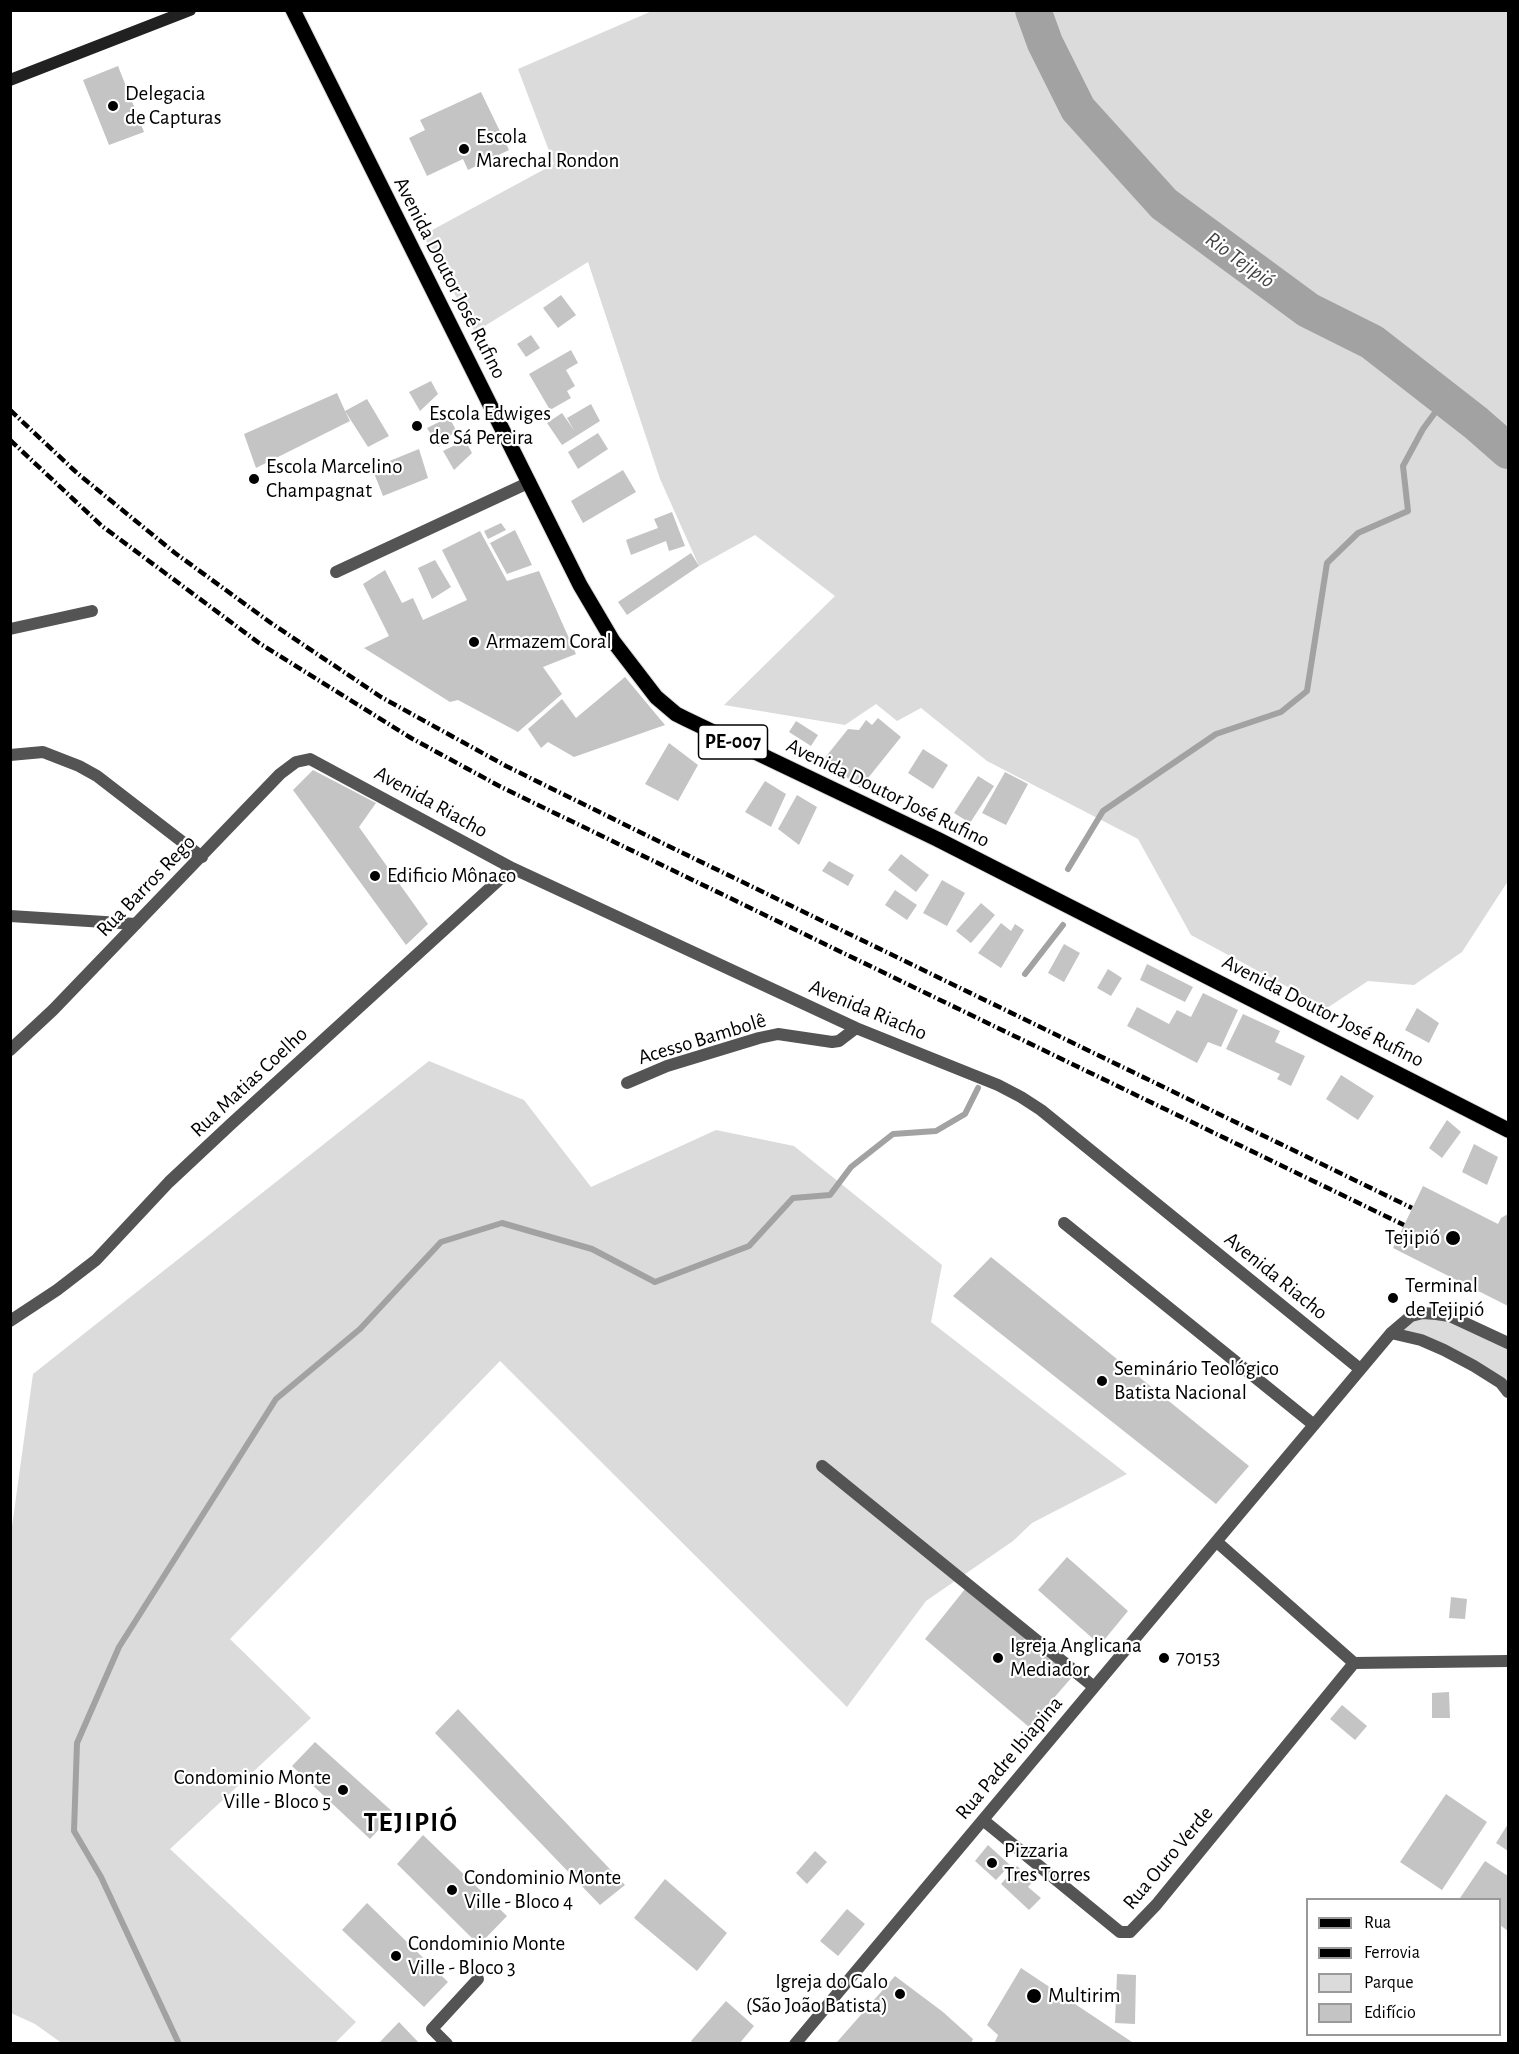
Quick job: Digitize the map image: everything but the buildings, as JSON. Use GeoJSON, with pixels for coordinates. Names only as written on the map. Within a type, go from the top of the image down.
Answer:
{"type":"FeatureCollection","features":[{"type":"Feature","properties":{"kind":"main road"},"geometry":{"type":"LineString","coordinates":[[10,80],[190,10]]}},
{"type":"Feature","properties":{"kind":"main road","name":"Avenida Doutor José Rufino"},"geometry":{"type":"LineString","coordinates":[[293,10],[580,585],[613,641],[648,689],[676,714],[937,839],[1509,1130]]}},
{"type":"Feature","properties":{"kind":"street"},"geometry":{"type":"LineString","coordinates":[[336,572],[530,482]]}},
{"type":"Feature","properties":{"kind":"street"},"geometry":{"type":"LineString","coordinates":[[10,629],[92,611]]}},
{"type":"Feature","properties":{"kind":"street"},"geometry":{"type":"LineString","coordinates":[[10,755],[43,752],[79,766],[97,777],[202,857]]}},
{"type":"Feature","properties":{"kind":"street","name":"Rua Barros Rego"},"geometry":{"type":"LineString","coordinates":[[10,1050],[53,1010],[280,774],[301,760],[313,760]]}},
{"type":"Feature","properties":{"kind":"street","name":"Avenida Riacho"},"geometry":{"type":"LineString","coordinates":[[313,760],[512,868],[856,1028],[998,1085],[1041,1110],[1360,1370]]}},
{"type":"Feature","properties":{"kind":"street","name":"Rua Matias Coelho"},"geometry":{"type":"LineString","coordinates":[[10,1321],[57,1290],[96,1260],[170,1182],[512,868]]}},
{"type":"Feature","properties":{"kind":"street"},"geometry":{"type":"LineString","coordinates":[[10,916],[136,924]]}},
{"type":"Feature","properties":{"kind":"street","name":"Acesso Bambolê"},"geometry":{"type":"LineString","coordinates":[[627,1083],[667,1066],[759,1038],[778,1034],[832,1042],[839,1041],[856,1028]]}},
{"type":"Feature","properties":{"kind":"street"},"geometry":{"type":"LineString","coordinates":[[1064,1223],[1314,1425]]}},
{"type":"Feature","properties":{"kind":"street","name":"Rua Padre Ibiapina"},"geometry":{"type":"LineString","coordinates":[[795,2043],[1391,1333],[1411,1316],[1423,1313],[1450,1316],[1509,1342]]}},
{"type":"Feature","properties":{"kind":"street"},"geometry":{"type":"LineString","coordinates":[[1391,1333],[1421,1340],[1444,1350],[1501,1383],[1509,1392]]}},
{"type":"Feature","properties":{"kind":"street"},"geometry":{"type":"LineString","coordinates":[[822,1466],[1094,1688]]}},
{"type":"Feature","properties":{"kind":"street"},"geometry":{"type":"LineString","coordinates":[[1217,1542],[1354,1663],[1509,1661]]}},
{"type":"Feature","properties":{"kind":"street","name":"Rua Ouro Verde"},"geometry":{"type":"LineString","coordinates":[[983,1820],[1120,1932],[1130,1932],[1156,1905],[1354,1663]]}},
{"type":"Feature","properties":{"kind":"street"},"geometry":{"type":"LineString","coordinates":[[447,2043],[432,2029],[478,1979]]}},
{"type":"Feature","properties":{"kind":"green space"},"geometry":{"type":"Polygon","coordinates":[[[652,11],[1508,11],[1508,881],[1462,952],[1414,985],[1368,981],[1327,1008],[1191,935],[1138,839],[987,761],[921,708],[897,721],[876,704],[845,725],[724,705],[835,596],[755,535],[699,566],[660,479],[588,262],[475,332],[423,235],[554,164],[518,69],[652,11]]]}},
{"type":"Feature","properties":{"kind":"green space"},"geometry":{"type":"Polygon","coordinates":[[[429,1061],[524,1100],[591,1187],[716,1130],[794,1146],[942,1265],[931,1322],[1127,1474],[1032,1523],[1013,1541],[926,1601],[847,1707],[500,1361],[230,1639],[311,1718],[170,1849],[356,2022],[335,2043],[63,2044],[35,2024],[11,2013],[10,1541],[33,1374],[429,1061]]]}},
{"type":"Feature","properties":{"kind":"green space"},"geometry":{"type":"Polygon","coordinates":[[[1423,1311],[1508,1339],[1508,1395],[1498,1383],[1393,1329],[1423,1311]]]}},
{"type":"Feature","properties":{"kind":"waterway","name":"Rio Tejipió"},"geometry":{"type":"LineString","coordinates":[[1033,10],[1045,43],[1078,109],[1164,204],[1308,310],[1372,342],[1476,423],[1508,451]]}},
{"type":"Feature","properties":{"kind":"waterway"},"geometry":{"type":"LineString","coordinates":[[1068,869],[1103,811],[1216,734],[1281,712],[1307,691],[1327,563],[1358,533],[1408,511],[1403,466],[1423,429],[1445,399]]}},
{"type":"Feature","properties":{"kind":"waterway"},"geometry":{"type":"LineString","coordinates":[[1025,974],[1063,925]]}},
{"type":"Feature","properties":{"kind":"waterway"},"geometry":{"type":"LineString","coordinates":[[179,2044],[101,1877],[74,1831],[77,1743],[119,1647],[276,1399],[360,1329],[441,1242],[502,1223],[592,1249],[655,1282],[749,1246],[793,1198],[830,1195],[851,1167],[893,1134],[936,1131],[965,1114],[978,1088]]}},
{"type":"Feature","properties":{"kind":"railway"},"geometry":{"type":"LineString","coordinates":[[10,410],[77,473],[175,553],[271,623],[381,697],[506,766],[1412,1208]]}},
{"type":"Feature","properties":{"kind":"railway"},"geometry":{"type":"LineString","coordinates":[[10,440],[102,526],[259,643],[411,738],[501,787],[1404,1225]]}},
{"type":"Feature","properties":{"kind":"place","name":"Delegacia de Capturas"},"geometry":{"type":"Point","coordinates":[113,106]}},
{"type":"Feature","properties":{"kind":"place","name":"Escola Marechal Rondon"},"geometry":{"type":"Point","coordinates":[464,149]}},
{"type":"Feature","properties":{"kind":"place","name":"Escola Edwiges de Sá Pereira"},"geometry":{"type":"Point","coordinates":[417,426]}},
{"type":"Feature","properties":{"kind":"place","name":"Escola Marcelino Champagnat"},"geometry":{"type":"Point","coordinates":[254,479]}},
{"type":"Feature","properties":{"kind":"place","name":"Armazem Coral"},"geometry":{"type":"Point","coordinates":[474,642]}},
{"type":"Feature","properties":{"kind":"place","name":"Edificio Mônaco"},"geometry":{"type":"Point","coordinates":[375,876]}},
{"type":"Feature","properties":{"kind":"place","name":"Tejipió"},"geometry":{"type":"Point","coordinates":[1453,1238]}},
{"type":"Feature","properties":{"kind":"place","name":"Terminal de Tejipió"},"geometry":{"type":"Point","coordinates":[1393,1298]}},
{"type":"Feature","properties":{"kind":"place","name":"Seminário Teológico Batista Nacional"},"geometry":{"type":"Point","coordinates":[1102,1381]}},
{"type":"Feature","properties":{"kind":"place","name":"Igreja Anglicana Mediador"},"geometry":{"type":"Point","coordinates":[998,1658]}},
{"type":"Feature","properties":{"kind":"place","name":"70153"},"geometry":{"type":"Point","coordinates":[1164,1658]}},
{"type":"Feature","properties":{"kind":"place","name":"Condominio Monte Ville - Bloco 5"},"geometry":{"type":"Point","coordinates":[343,1790]}},
{"type":"Feature","properties":{"kind":"place","name":"Pizzaria Tres Torres"},"geometry":{"type":"Point","coordinates":[992,1863]}},
{"type":"Feature","properties":{"kind":"place","name":"Condominio Monte Ville - Bloco 4"},"geometry":{"type":"Point","coordinates":[452,1890]}},
{"type":"Feature","properties":{"kind":"place","name":"Condominio Monte Ville - Bloco 3"},"geometry":{"type":"Point","coordinates":[396,1956]}},
{"type":"Feature","properties":{"kind":"place","name":"Igreja do Galo (São João Batista)"},"geometry":{"type":"Point","coordinates":[900,1994]}},
{"type":"Feature","properties":{"kind":"place","name":"Multirim"},"geometry":{"type":"Point","coordinates":[1034,1996]}},
{"type":"Feature","properties":{"kind":"district","name":"TEJIPIÓ"},"geometry":{"type":"Point","coordinates":[411,1823]}}]}
